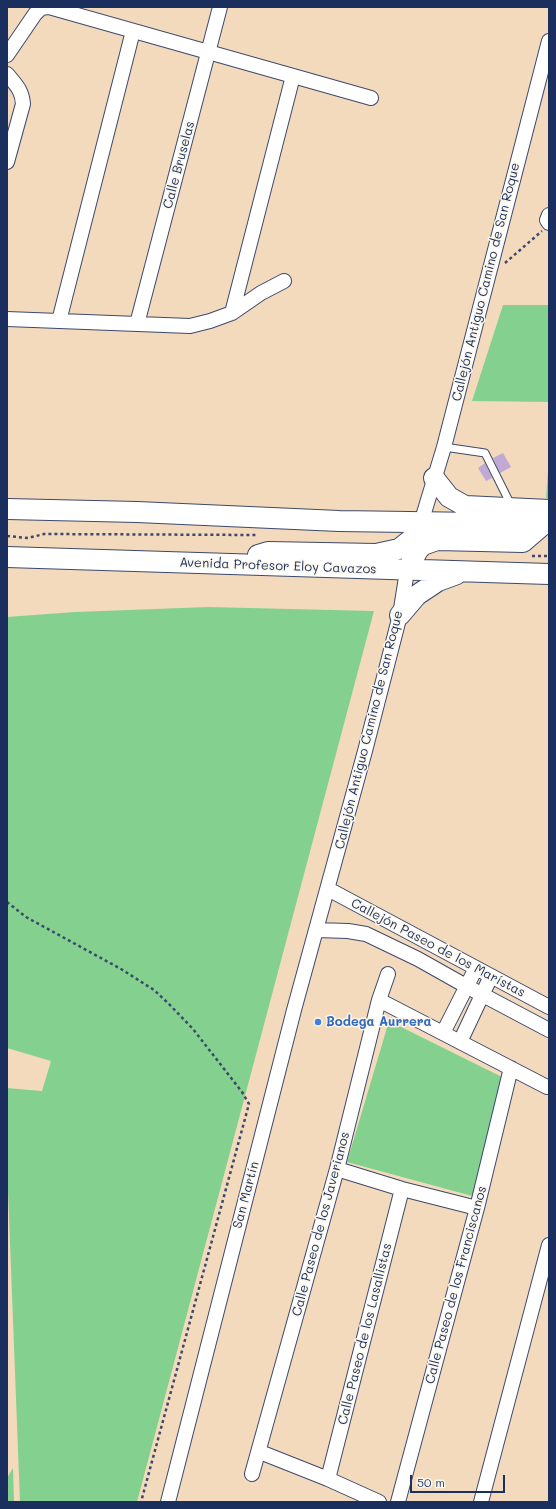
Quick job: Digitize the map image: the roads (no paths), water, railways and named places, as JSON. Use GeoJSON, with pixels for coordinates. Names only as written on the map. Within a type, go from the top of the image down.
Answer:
{"type":"FeatureCollection","features":[{"type":"Feature","properties":{"kind":"main road"},"geometry":{"type":"LineString","coordinates":[[434,478],[449,497],[465,506],[514,509],[547,519]]}},
{"type":"Feature","properties":{"kind":"main road"},"geometry":{"type":"LineString","coordinates":[[7,509],[137,512],[355,523],[421,523],[547,519]]}},
{"type":"Feature","properties":{"kind":"main road"},"geometry":{"type":"LineString","coordinates":[[407,571],[418,550],[423,545],[438,540],[523,542],[547,519]]}},
{"type":"Feature","properties":{"kind":"main road"},"geometry":{"type":"LineString","coordinates":[[355,523],[372,527],[391,540],[399,549],[407,571]]}},
{"type":"Feature","properties":{"kind":"main road"},"geometry":{"type":"LineString","coordinates":[[355,523],[370,535],[368,548],[359,554]]}},
{"type":"Feature","properties":{"kind":"main road"},"geometry":{"type":"LineString","coordinates":[[230,564],[268,552],[376,554],[399,549],[419,533],[421,523]]}},
{"type":"Feature","properties":{"kind":"main road","name":"Avenida Profesor Eloy Cavazos"},"geometry":{"type":"LineString","coordinates":[[7,557],[407,571],[549,574]]}},
{"type":"Feature","properties":{"kind":"main road"},"geometry":{"type":"LineString","coordinates":[[400,615],[417,595],[438,581],[462,572]]}},
{"type":"Feature","properties":{"kind":"street"},"geometry":{"type":"LineString","coordinates":[[7,55],[35,14],[41,8],[48,7],[371,98]]}},
{"type":"Feature","properties":{"kind":"street","name":"Calle Bruselas"},"geometry":{"type":"LineString","coordinates":[[137,324],[220,7]]}},
{"type":"Feature","properties":{"kind":"street"},"geometry":{"type":"LineString","coordinates":[[59,320],[133,31]]}},
{"type":"Feature","properties":{"kind":"street","name":"Callejón Antiguo Camino de San Roque"},"geometry":{"type":"LineString","coordinates":[[421,523],[444,447],[549,41]]}},
{"type":"Feature","properties":{"kind":"street"},"geometry":{"type":"LineString","coordinates":[[7,74],[22,95],[23,104],[7,162]]}},
{"type":"Feature","properties":{"kind":"street"},"geometry":{"type":"LineString","coordinates":[[232,313],[293,76]]}},
{"type":"Feature","properties":{"kind":"street"},"geometry":{"type":"LineString","coordinates":[[7,319],[190,326],[232,313],[261,293],[284,281]]}},
{"type":"Feature","properties":{"kind":"street","name":"Callejón Antiguo Camino de San Roque"},"geometry":{"type":"LineString","coordinates":[[328,889],[400,615],[407,571]]}},
{"type":"Feature","properties":{"kind":"street","name":"San Martín"},"geometry":{"type":"LineString","coordinates":[[168,1502],[316,930],[328,889]]}},
{"type":"Feature","properties":{"kind":"street","name":"Callejón Paseo de los Marístas"},"geometry":{"type":"LineString","coordinates":[[328,889],[549,1007]]}},
{"type":"Feature","properties":{"kind":"street","name":"Callejón Paseo de los Marístas"},"geometry":{"type":"LineString","coordinates":[[316,930],[348,931],[366,934],[418,959],[549,1030]]}},
{"type":"Feature","properties":{"kind":"street"},"geometry":{"type":"LineString","coordinates":[[443,1033],[476,968]]}},
{"type":"Feature","properties":{"kind":"street","name":"Calle Paseo de los Javerianos"},"geometry":{"type":"LineString","coordinates":[[252,1474],[260,1452],[337,1169],[379,1000],[388,974]]}},
{"type":"Feature","properties":{"kind":"street"},"geometry":{"type":"LineString","coordinates":[[460,1042],[491,976]]}},
{"type":"Feature","properties":{"kind":"street"},"geometry":{"type":"LineString","coordinates":[[379,1000],[547,1087]]}},
{"type":"Feature","properties":{"kind":"street","name":"Calle Paseo de los Franciscanos"},"geometry":{"type":"LineString","coordinates":[[398,1502],[477,1208],[511,1068]]}},
{"type":"Feature","properties":{"kind":"street"},"geometry":{"type":"LineString","coordinates":[[337,1169],[402,1189],[477,1208]]}},
{"type":"Feature","properties":{"kind":"street","name":"Calle Paseo de los Lasallistas"},"geometry":{"type":"LineString","coordinates":[[328,1479],[402,1189]]}},
{"type":"Feature","properties":{"kind":"street"},"geometry":{"type":"LineString","coordinates":[[481,1502],[546,1273],[549,1245]]}},
{"type":"Feature","properties":{"kind":"street"},"geometry":{"type":"LineString","coordinates":[[260,1452],[328,1479],[379,1502]]}},
{"type":"Feature","properties":{"kind":"lane"},"geometry":{"type":"LineString","coordinates":[[444,447],[484,453],[514,509]]}},
{"type":"Feature","properties":{"kind":"place","name":"Bodega Aurrera"},"geometry":{"type":"Point","coordinates":[318,1022]}}]}
